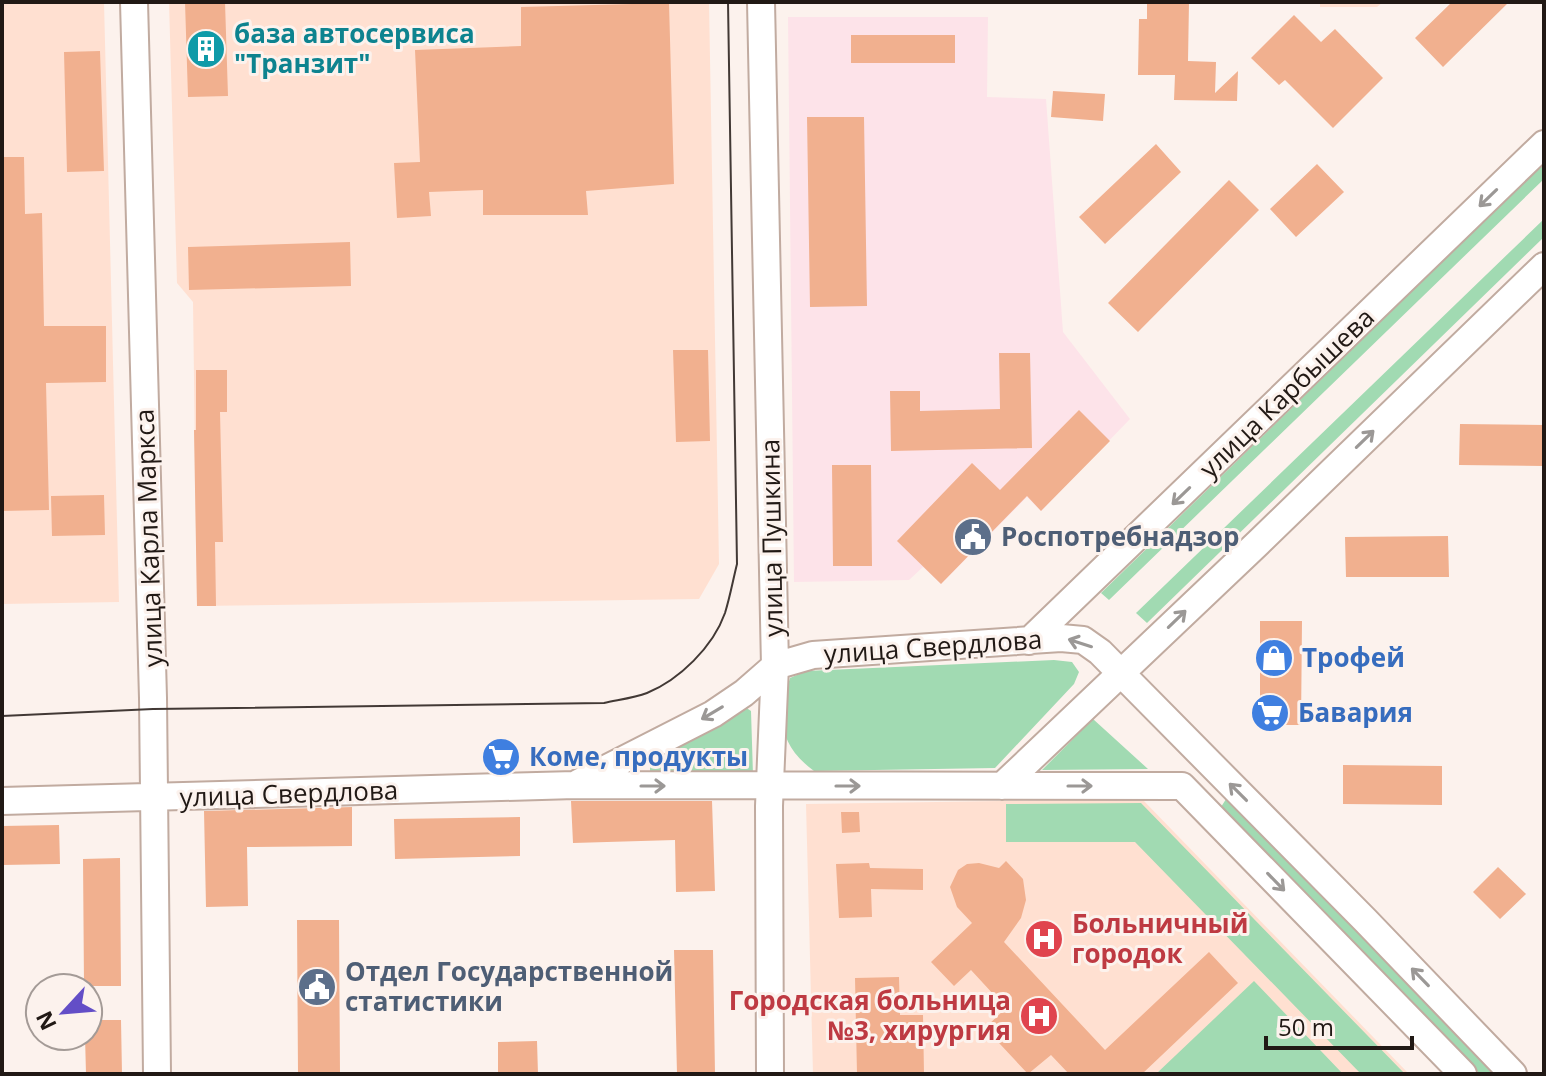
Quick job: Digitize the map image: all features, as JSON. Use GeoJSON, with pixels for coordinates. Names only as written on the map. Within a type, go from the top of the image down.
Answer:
{"type":"FeatureCollection","features":[{"type":"Feature","properties":{"kind":"street","name":"улица Карла Маркса"},"geometry":{"type":"LineString","coordinates":[[134,2],[152,637],[157,1074]]}},
{"type":"Feature","properties":{"kind":"street","name":"улица Пушкина"},"geometry":{"type":"LineString","coordinates":[[761,2],[775,666],[770,787],[770,1074]]}},
{"type":"Feature","properties":{"kind":"street","name":"улица Карбышева"},"geometry":{"type":"LineString","coordinates":[[1029,641],[1544,144]]}},
{"type":"Feature","properties":{"kind":"street"},"geometry":{"type":"LineString","coordinates":[[1002,786],[1544,266]]}},
{"type":"Feature","properties":{"kind":"street","name":"улица Свердлова"},"geometry":{"type":"LineString","coordinates":[[575,785],[713,714],[775,666],[813,655],[1061,638],[1083,640],[1121,673],[1513,1074]]}},
{"type":"Feature","properties":{"kind":"street","name":"улица Свердлова"},"geometry":{"type":"LineString","coordinates":[[2,801],[575,785],[1182,786],[1463,1074]]}},
{"type":"Feature","properties":{"kind":"shaded area"},"geometry":{"type":"Polygon","coordinates":[[[2,2],[104,2],[119,602],[2,604],[2,2]]]}},
{"type":"Feature","properties":{"kind":"shaded area"},"geometry":{"type":"Polygon","coordinates":[[[169,2],[709,2],[719,564],[699,599],[197,606],[193,302],[177,283],[169,2]]]}},
{"type":"Feature","properties":{"kind":"shaded area"},"geometry":{"type":"Polygon","coordinates":[[[1320,2],[1383,2],[1377,7],[1320,7],[1320,2]]]}},
{"type":"Feature","properties":{"kind":"shaded area"},"geometry":{"type":"Polygon","coordinates":[[[788,17],[988,17],[987,97],[1046,99],[1063,332],[1130,419],[1041,511],[1027,497],[941,584],[923,567],[909,580],[794,582],[788,17]]]}},
{"type":"Feature","properties":{"kind":"shaded area","name":"Больничный городок"},"geometry":{"type":"Polygon","coordinates":[[[1142,799],[1409,1074],[813,1074],[806,804],[1142,799]]]}},
{"type":"Feature","properties":{"kind":"green space"},"geometry":{"type":"Polygon","coordinates":[[[1544,163],[1544,179],[1109,600],[1101,593],[1544,163]]]}},
{"type":"Feature","properties":{"kind":"green space"},"geometry":{"type":"Polygon","coordinates":[[[1544,219],[1544,237],[1147,623],[1136,613],[1544,219]]]}},
{"type":"Feature","properties":{"kind":"green space"},"geometry":{"type":"Polygon","coordinates":[[[1054,660],[1072,662],[1079,672],[1074,684],[995,768],[814,771],[794,751],[784,730],[783,706],[790,678],[806,671],[1054,660]]]}},
{"type":"Feature","properties":{"kind":"green space"},"geometry":{"type":"Polygon","coordinates":[[[745,707],[751,711],[753,775],[650,776],[650,758],[745,707]]]}},
{"type":"Feature","properties":{"kind":"green space"},"geometry":{"type":"Polygon","coordinates":[[[1093,719],[1148,769],[1042,770],[1093,719]]]}},
{"type":"Feature","properties":{"kind":"green space"},"geometry":{"type":"Polygon","coordinates":[[[1228,796],[1498,1074],[1480,1074],[1221,807],[1228,796]]]}},
{"type":"Feature","properties":{"kind":"green space"},"geometry":{"type":"Polygon","coordinates":[[[1141,803],[1405,1074],[1361,1074],[1135,842],[1006,842],[1006,804],[1141,803]]]}},
{"type":"Feature","properties":{"kind":"green space"},"geometry":{"type":"Polygon","coordinates":[[[1254,981],[1343,1074],[1156,1074],[1254,981]]]}},
{"type":"Feature","properties":{"kind":"building","name":"база автосервиса \"Транзит\""},"geometry":{"type":"Polygon","coordinates":[[[185,2],[225,2],[228,96],[188,97],[185,2]]]}},
{"type":"Feature","properties":{"kind":"building"},"geometry":{"type":"Polygon","coordinates":[[[1147,2],[1189,2],[1188,61],[1216,62],[1215,93],[1238,71],[1237,101],[1174,100],[1175,75],[1138,75],[1139,19],[1147,19],[1147,2]]]}},
{"type":"Feature","properties":{"kind":"building"},"geometry":{"type":"Polygon","coordinates":[[[1452,2],[1509,2],[1443,67],[1415,38],[1452,2]]]}},
{"type":"Feature","properties":{"kind":"building"},"geometry":{"type":"Polygon","coordinates":[[[669,3],[674,184],[586,191],[588,215],[483,215],[483,190],[429,192],[431,216],[397,218],[394,163],[420,162],[415,50],[521,46],[521,7],[669,3]]]}},
{"type":"Feature","properties":{"kind":"building"},"geometry":{"type":"Polygon","coordinates":[[[1294,15],[1321,42],[1335,29],[1383,78],[1333,128],[1285,80],[1279,85],[1251,58],[1294,15]]]}},
{"type":"Feature","properties":{"kind":"building"},"geometry":{"type":"Polygon","coordinates":[[[851,35],[955,35],[955,63],[851,63],[851,35]]]}},
{"type":"Feature","properties":{"kind":"building"},"geometry":{"type":"Polygon","coordinates":[[[100,51],[104,171],[67,172],[64,52],[100,51]]]}},
{"type":"Feature","properties":{"kind":"building"},"geometry":{"type":"Polygon","coordinates":[[[1053,91],[1105,94],[1103,121],[1051,117],[1053,91]]]}},
{"type":"Feature","properties":{"kind":"building"},"geometry":{"type":"Polygon","coordinates":[[[807,117],[864,117],[867,306],[810,307],[807,117]]]}},
{"type":"Feature","properties":{"kind":"building"},"geometry":{"type":"Polygon","coordinates":[[[1156,144],[1181,172],[1105,244],[1079,217],[1156,144]]]}},
{"type":"Feature","properties":{"kind":"building"},"geometry":{"type":"Polygon","coordinates":[[[2,157],[24,157],[25,214],[42,213],[44,326],[106,326],[106,382],[46,383],[49,510],[2,511],[2,157]]]}},
{"type":"Feature","properties":{"kind":"building"},"geometry":{"type":"Polygon","coordinates":[[[1317,164],[1344,192],[1296,237],[1270,209],[1317,164]]]}},
{"type":"Feature","properties":{"kind":"building"},"geometry":{"type":"Polygon","coordinates":[[[1229,180],[1259,210],[1138,332],[1108,303],[1229,180]]]}},
{"type":"Feature","properties":{"kind":"building"},"geometry":{"type":"Polygon","coordinates":[[[350,242],[351,286],[189,290],[188,247],[350,242]]]}},
{"type":"Feature","properties":{"kind":"building"},"geometry":{"type":"Polygon","coordinates":[[[673,350],[708,350],[710,441],[676,442],[673,350]]]}},
{"type":"Feature","properties":{"kind":"building"},"geometry":{"type":"Polygon","coordinates":[[[999,353],[1030,353],[1032,448],[891,451],[890,391],[920,391],[920,411],[1000,409],[999,353]]]}},
{"type":"Feature","properties":{"kind":"building"},"geometry":{"type":"Polygon","coordinates":[[[196,370],[227,370],[227,412],[220,412],[223,542],[215,542],[216,606],[197,606],[196,370]]]}},
{"type":"Feature","properties":{"kind":"building"},"geometry":{"type":"Polygon","coordinates":[[[1079,410],[1110,441],[1041,511],[1027,496],[941,584],[897,541],[972,463],[1000,490],[1079,410]]]}},
{"type":"Feature","properties":{"kind":"building"},"geometry":{"type":"Polygon","coordinates":[[[1460,424],[1544,425],[1544,466],[1459,465],[1460,424]]]}},
{"type":"Feature","properties":{"kind":"building"},"geometry":{"type":"Polygon","coordinates":[[[832,465],[871,465],[872,566],[833,566],[832,465]]]}},
{"type":"Feature","properties":{"kind":"building"},"geometry":{"type":"Polygon","coordinates":[[[104,495],[105,535],[52,536],[51,496],[104,495]]]}},
{"type":"Feature","properties":{"kind":"building"},"geometry":{"type":"Polygon","coordinates":[[[1448,536],[1449,577],[1346,577],[1345,537],[1448,536]]]}},
{"type":"Feature","properties":{"kind":"building"},"geometry":{"type":"Polygon","coordinates":[[[1260,621],[1302,621],[1301,725],[1260,725],[1260,621]]]}},
{"type":"Feature","properties":{"kind":"building"},"geometry":{"type":"Polygon","coordinates":[[[1343,765],[1442,766],[1442,805],[1343,804],[1343,765]]]}},
{"type":"Feature","properties":{"kind":"building"},"geometry":{"type":"Polygon","coordinates":[[[571,801],[712,801],[715,891],[676,892],[675,840],[573,843],[571,801]]]}},
{"type":"Feature","properties":{"kind":"building"},"geometry":{"type":"Polygon","coordinates":[[[352,807],[352,846],[247,847],[248,906],[206,907],[204,811],[352,807]]]}},
{"type":"Feature","properties":{"kind":"building"},"geometry":{"type":"Polygon","coordinates":[[[841,812],[859,812],[860,832],[842,833],[841,812]]]}},
{"type":"Feature","properties":{"kind":"building"},"geometry":{"type":"Polygon","coordinates":[[[520,817],[520,856],[395,859],[394,819],[520,817]]]}},
{"type":"Feature","properties":{"kind":"building"},"geometry":{"type":"Polygon","coordinates":[[[59,825],[60,864],[2,865],[2,826],[59,825]]]}},
{"type":"Feature","properties":{"kind":"building"},"geometry":{"type":"Polygon","coordinates":[[[120,858],[121,986],[104,986],[104,972],[84,972],[83,859],[120,858]]]}},
{"type":"Feature","properties":{"kind":"building"},"geometry":{"type":"Polygon","coordinates":[[[1006,861],[1023,879],[1026,900],[1021,918],[1004,942],[1105,1050],[1209,952],[1238,983],[1142,1074],[1069,1074],[1051,1055],[1028,1074],[985,1028],[1006,1008],[971,970],[954,986],[931,962],[972,923],[957,907],[950,887],[958,870],[967,864],[979,863],[999,868],[1006,861]]]}},
{"type":"Feature","properties":{"kind":"building"},"geometry":{"type":"Polygon","coordinates":[[[869,863],[870,868],[923,869],[923,890],[871,889],[872,917],[839,918],[836,864],[869,863]]]}},
{"type":"Feature","properties":{"kind":"building"},"geometry":{"type":"Polygon","coordinates":[[[1498,867],[1526,894],[1500,919],[1473,892],[1498,867]]]}},
{"type":"Feature","properties":{"kind":"building"},"geometry":{"type":"Polygon","coordinates":[[[297,920],[339,920],[340,1074],[298,1074],[297,920]]]}},
{"type":"Feature","properties":{"kind":"building"},"geometry":{"type":"Polygon","coordinates":[[[674,950],[713,950],[715,1074],[677,1074],[674,950]]]}},
{"type":"Feature","properties":{"kind":"building"},"geometry":{"type":"Polygon","coordinates":[[[899,977],[900,1015],[923,1015],[924,1074],[857,1074],[855,978],[899,977]]]}},
{"type":"Feature","properties":{"kind":"building"},"geometry":{"type":"Polygon","coordinates":[[[104,1020],[121,1020],[122,1074],[86,1074],[85,1052],[104,1052],[104,1020]]]}},
{"type":"Feature","properties":{"kind":"building"},"geometry":{"type":"Polygon","coordinates":[[[537,1041],[538,1074],[498,1074],[498,1042],[537,1041]]]}},
{"type":"Feature","properties":{"kind":"tram line"},"geometry":{"type":"LineString","coordinates":[[2,716],[153,709],[604,703],[647,693],[671,680],[694,661],[720,626],[737,564],[728,2]]}},
{"type":"Feature","properties":{"kind":"place","name":"база автосервиса \"Транзит\""},"geometry":{"type":"Point","coordinates":[206,49]}},
{"type":"Feature","properties":{"kind":"place","name":"Роспотребнадзор"},"geometry":{"type":"Point","coordinates":[973,537]}},
{"type":"Feature","properties":{"kind":"place","name":"Трофей"},"geometry":{"type":"Point","coordinates":[1274,658]}},
{"type":"Feature","properties":{"kind":"place","name":"Бавария"},"geometry":{"type":"Point","coordinates":[1270,713]}},
{"type":"Feature","properties":{"kind":"place","name":"Коме, продукты"},"geometry":{"type":"Point","coordinates":[501,757]}},
{"type":"Feature","properties":{"kind":"place","name":"Больничный городок"},"geometry":{"type":"Point","coordinates":[1044,939]}},
{"type":"Feature","properties":{"kind":"place","name":"Отдел Государственной статистики"},"geometry":{"type":"Point","coordinates":[317,987]}},
{"type":"Feature","properties":{"kind":"place","name":"Городская больница №3, хирургия"},"geometry":{"type":"Point","coordinates":[1039,1016]}}]}
